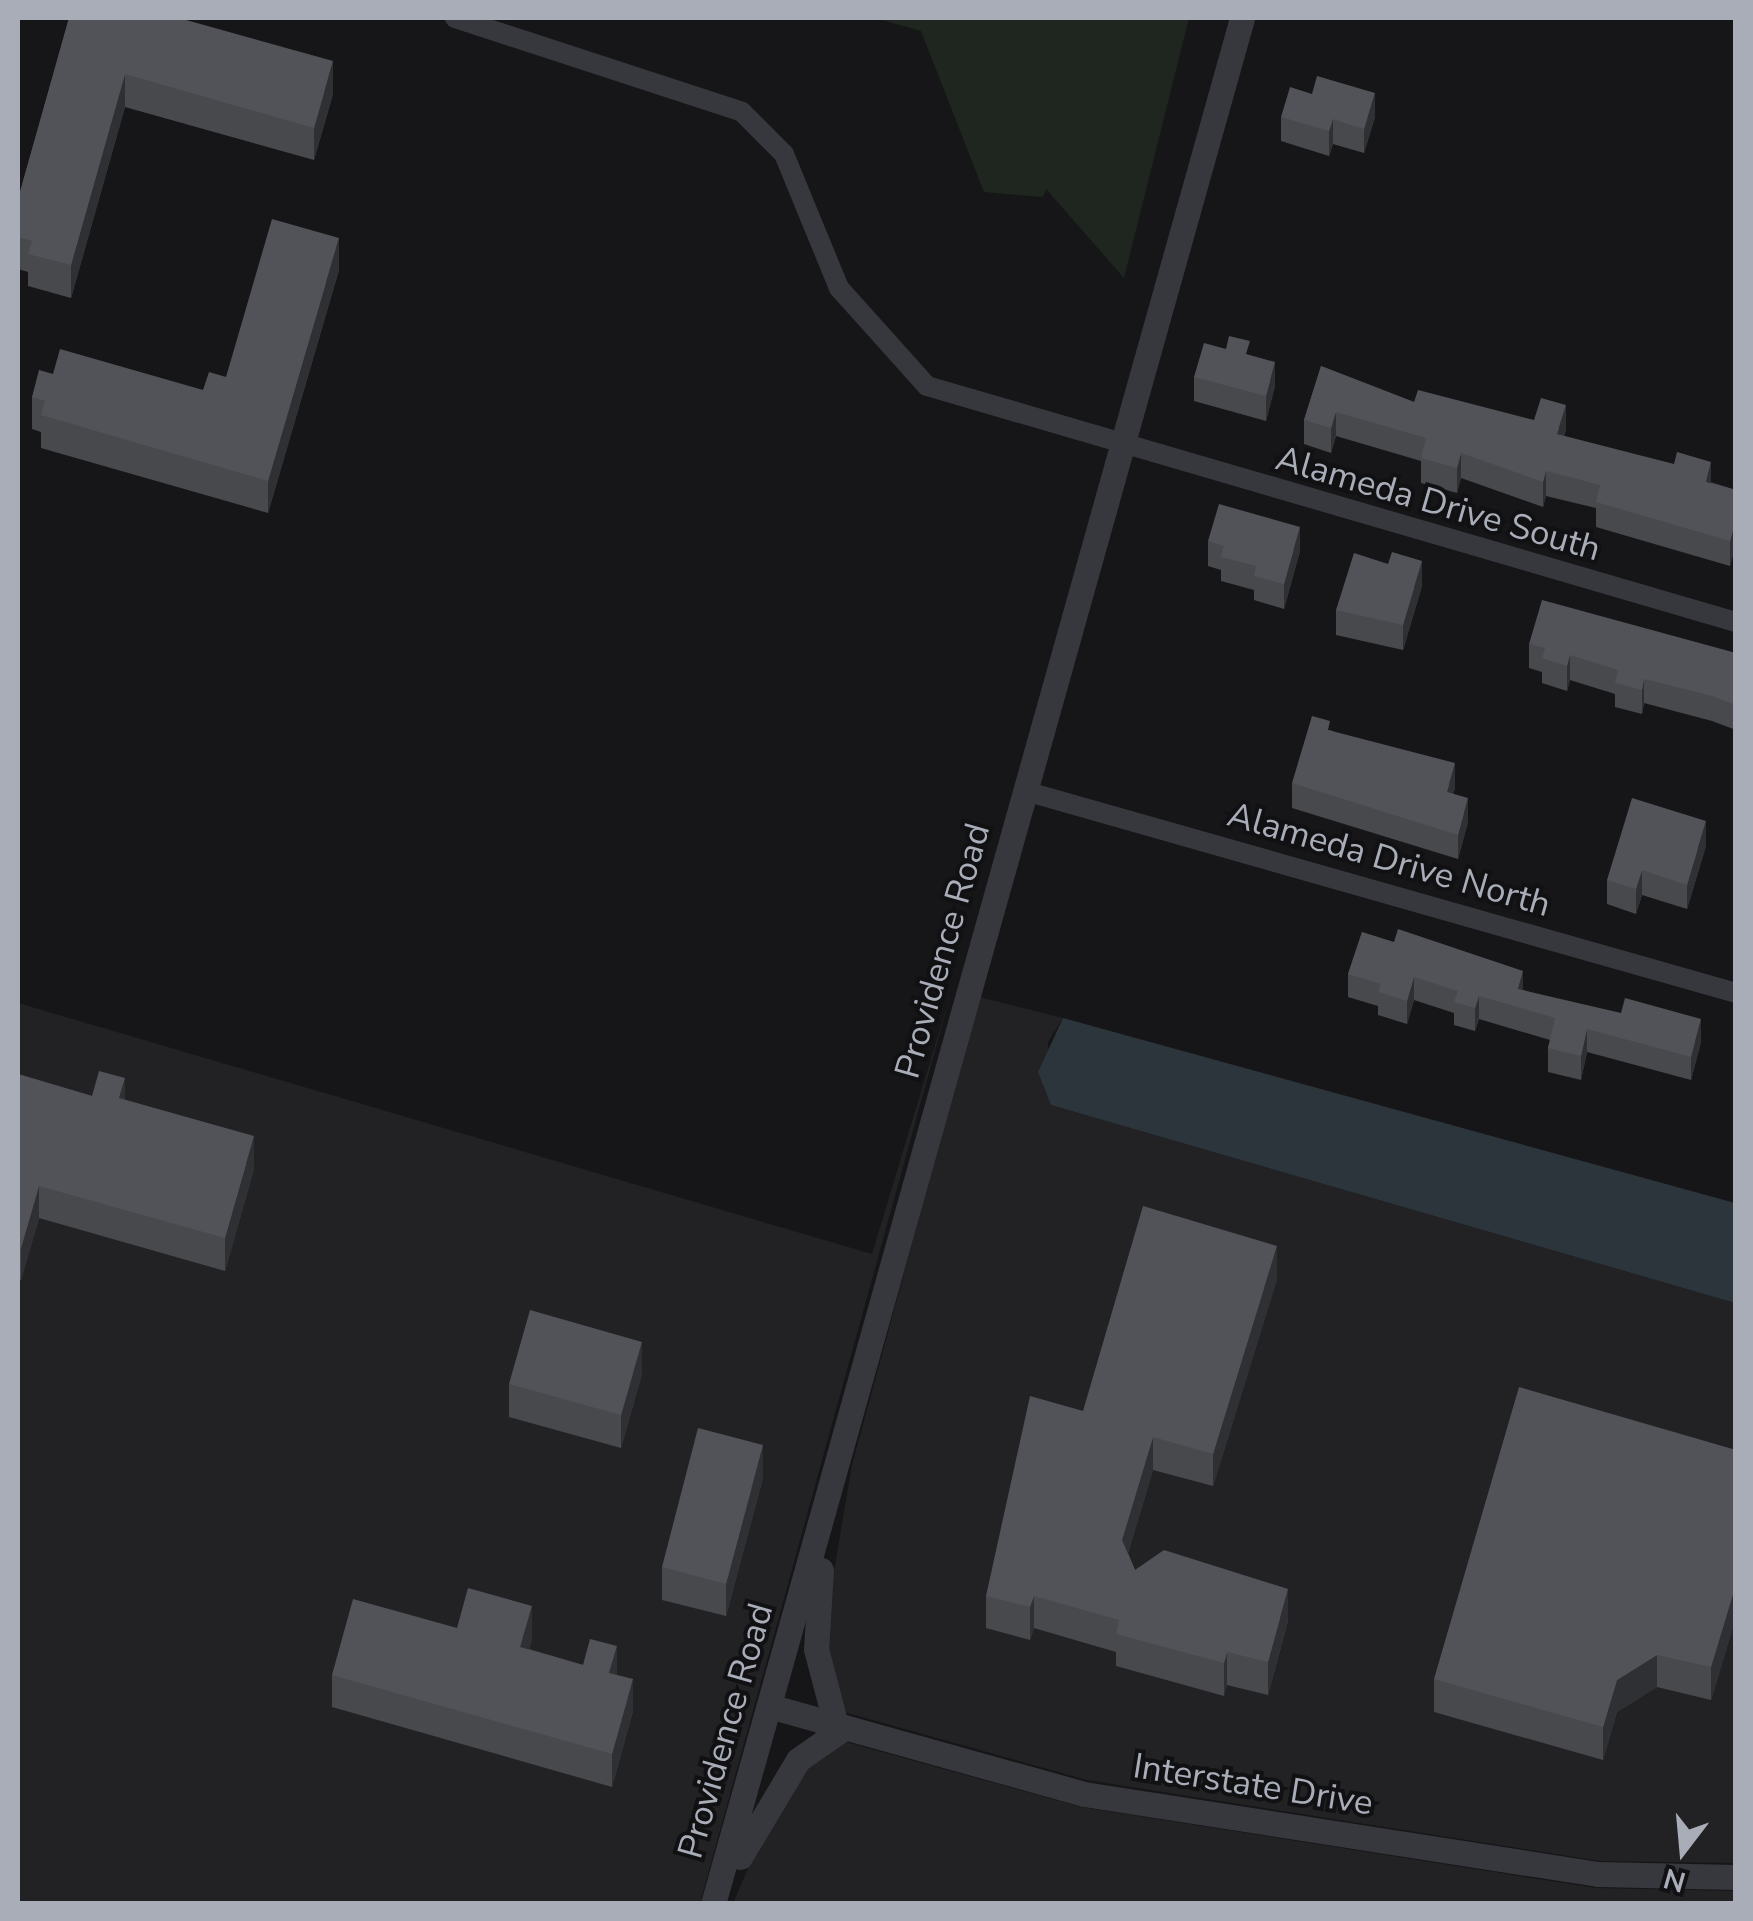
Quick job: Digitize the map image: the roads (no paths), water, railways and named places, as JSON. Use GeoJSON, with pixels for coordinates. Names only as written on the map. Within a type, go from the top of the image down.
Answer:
{"type":"FeatureCollection","features":[{"type":"Feature","properties":{"kind":"street","name":"Alameda Drive South"},"geometry":{"type":"LineString","coordinates":[[455,18],[742,112],[784,154],[840,288],[906,368],[948,394],[1736,622]]}},
{"type":"Feature","properties":{"kind":"street","name":"Providence Road"},"geometry":{"type":"LineString","coordinates":[[716,1904],[1242,18]]}},
{"type":"Feature","properties":{"kind":"street","name":"Alameda Drive North"},"geometry":{"type":"LineString","coordinates":[[1025,790],[1736,993]]}},
{"type":"Feature","properties":{"kind":"street"},"geometry":{"type":"LineString","coordinates":[[716,1904],[751,1831],[798,1760],[840,1726],[816,1649],[840,1462]]}},
{"type":"Feature","properties":{"kind":"street","name":"Interstate Drive"},"geometry":{"type":"LineString","coordinates":[[769,1706],[1084,1794],[1598,1874],[1736,1877]]}}]}
